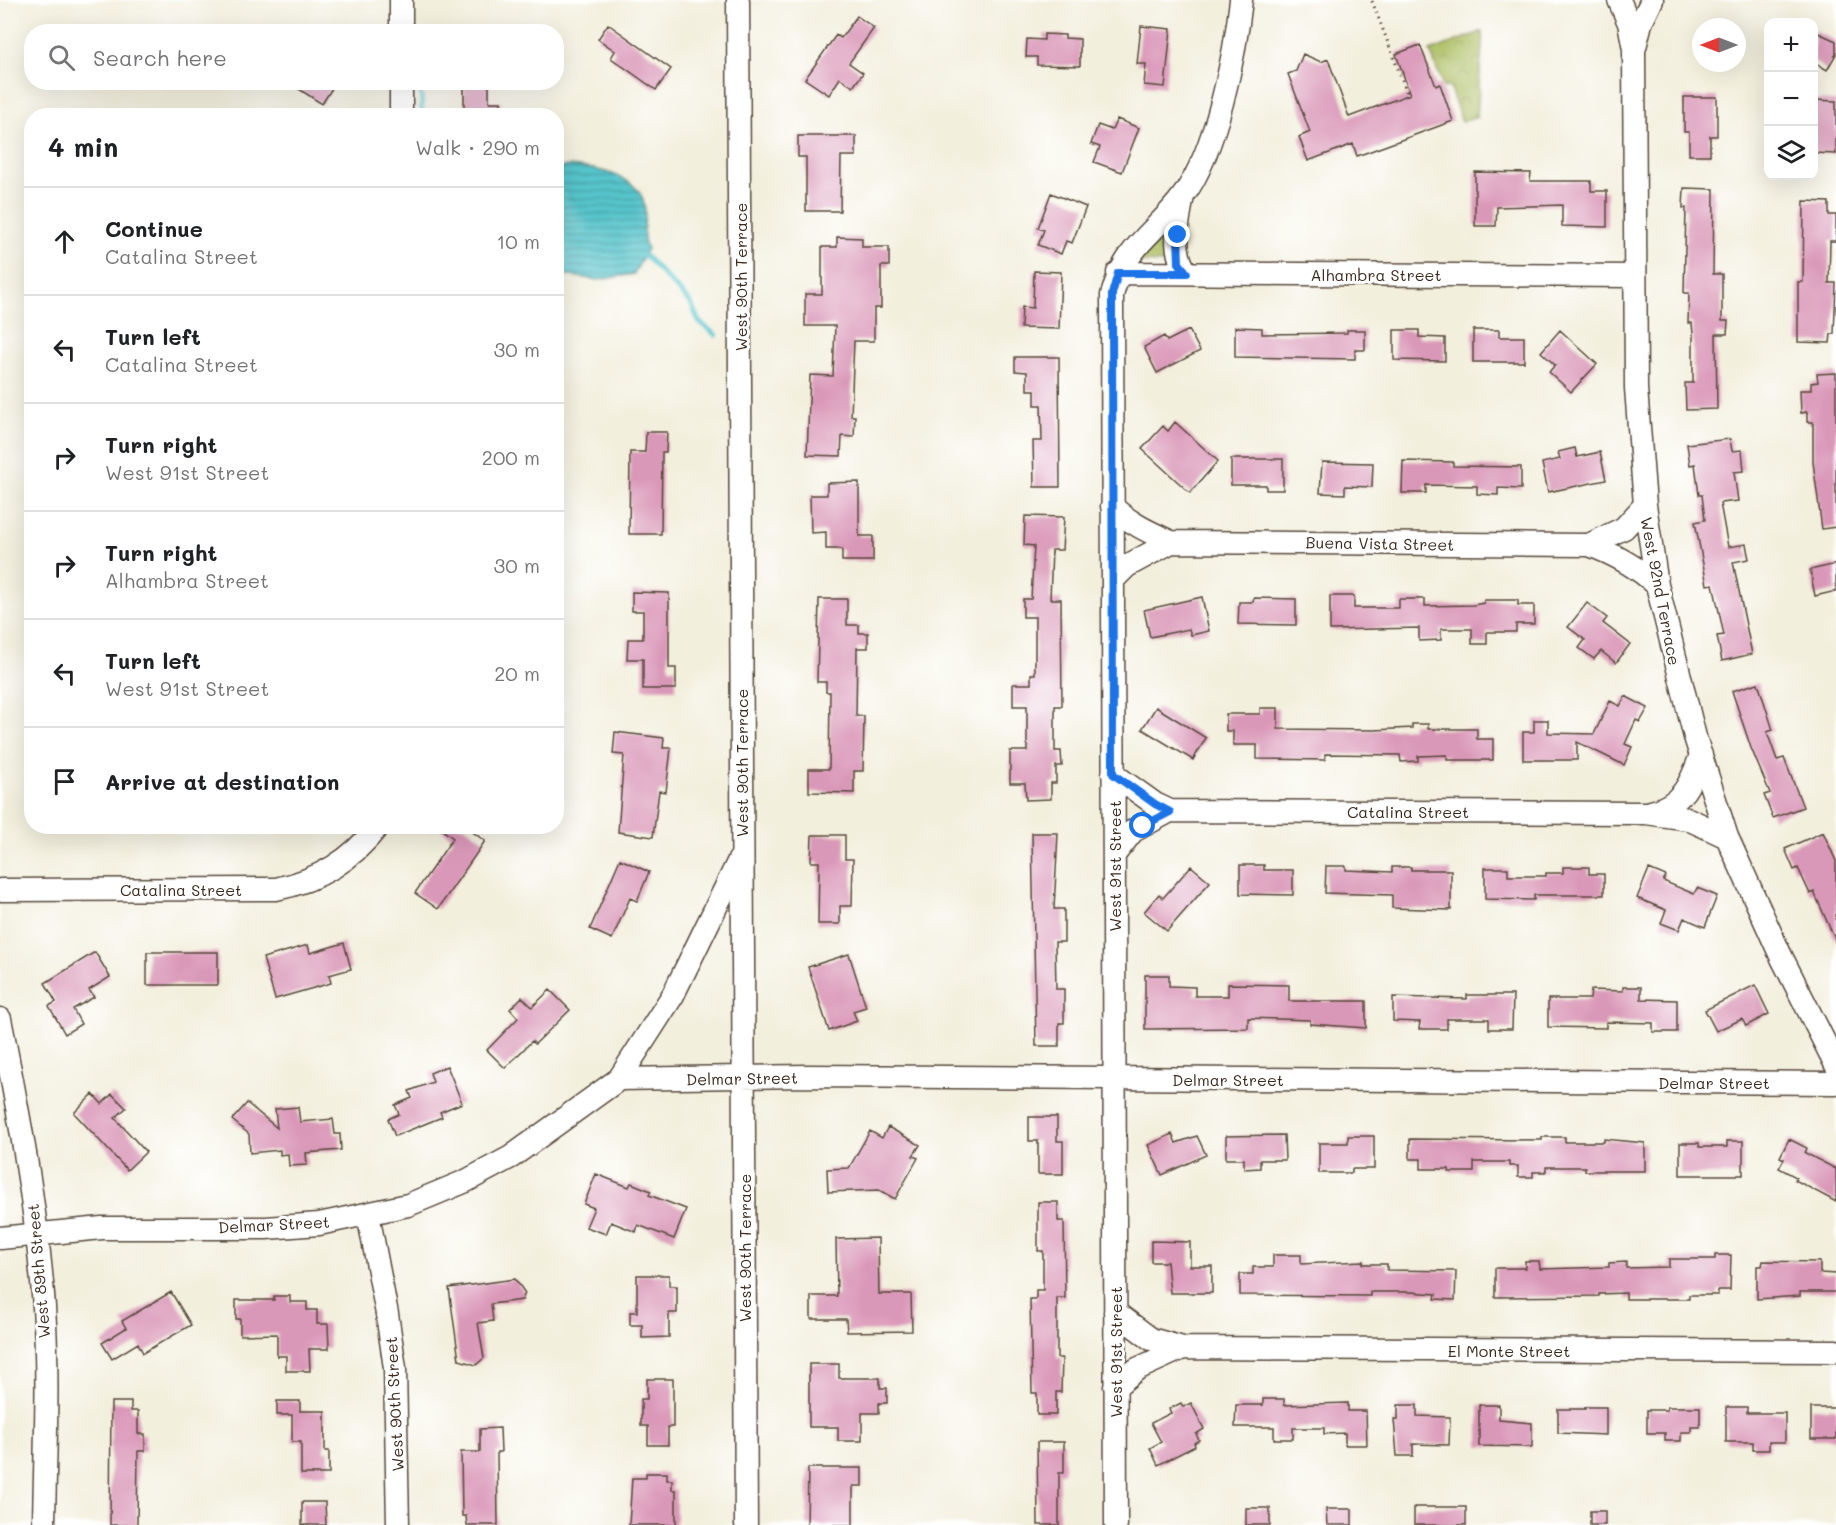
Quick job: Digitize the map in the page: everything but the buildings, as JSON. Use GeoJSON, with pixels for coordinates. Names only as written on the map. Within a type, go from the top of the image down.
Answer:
{"type":"FeatureCollection","features":[{"type":"Feature","properties":{"kind":"street"},"geometry":{"type":"LineString","coordinates":[[401,0],[401,24]]}},
{"type":"Feature","properties":{"kind":"street","name":"West 90th Terrace"},"geometry":{"type":"LineString","coordinates":[[738,0],[746,1525]]}},
{"type":"Feature","properties":{"kind":"street","name":"West 91st Street"},"geometry":{"type":"LineString","coordinates":[[1116,1525],[1112,294],[1118,273],[1136,245],[1184,196],[1194,179],[1219,112],[1236,41],[1241,0]]}},
{"type":"Feature","properties":{"kind":"street","name":"West 92nd Terrace"},"geometry":{"type":"LineString","coordinates":[[1619,0],[1629,23],[1634,49],[1636,387],[1645,505],[1657,585],[1701,755],[1727,837],[1780,954],[1836,1065]]}},
{"type":"Feature","properties":{"kind":"street","name":"West 92nd Terrace"},"geometry":{"type":"LineString","coordinates":[[1634,49],[1641,23],[1652,0]]}},
{"type":"Feature","properties":{"kind":"street"},"geometry":{"type":"LineString","coordinates":[[401,90],[401,108]]}},
{"type":"Feature","properties":{"kind":"street","name":"West 91st Street"},"geometry":{"type":"LineString","coordinates":[[1184,196],[1179,218],[1178,253],[1179,263],[1187,273]]}},
{"type":"Feature","properties":{"kind":"street","name":"Alhambra Street"},"geometry":{"type":"LineString","coordinates":[[1118,273],[1635,276]]}},
{"type":"Feature","properties":{"kind":"street","name":"Buena Vista Street"},"geometry":{"type":"LineString","coordinates":[[1588,545],[1624,528],[1645,505]]}},
{"type":"Feature","properties":{"kind":"street","name":"Buena Vista Street"},"geometry":{"type":"LineString","coordinates":[[1112,506],[1143,530],[1171,542],[1588,545],[1610,552],[1634,566],[1657,585]]}},
{"type":"Feature","properties":{"kind":"street","name":"Buena Vista Street"},"geometry":{"type":"LineString","coordinates":[[1113,580],[1127,566],[1171,542]]}},
{"type":"Feature","properties":{"kind":"street","name":"Catalina Street"},"geometry":{"type":"LineString","coordinates":[[1646,813],[1671,806],[1678,800],[1689,783],[1701,755]]}},
{"type":"Feature","properties":{"kind":"street"},"geometry":{"type":"LineString","coordinates":[[1113,774],[1170,812]]}},
{"type":"Feature","properties":{"kind":"street","name":"Catalina Street"},"geometry":{"type":"LineString","coordinates":[[1114,855],[1133,831],[1170,812],[1646,813],[1688,819],[1727,837]]}},
{"type":"Feature","properties":{"kind":"street","name":"Catalina Street"},"geometry":{"type":"LineString","coordinates":[[0,890],[276,889],[301,884],[328,872],[353,854],[371,834]]}},
{"type":"Feature","properties":{"kind":"street","name":"Delmar Street"},"geometry":{"type":"LineString","coordinates":[[0,1238],[102,1228],[266,1228],[319,1224],[368,1214],[426,1198],[502,1162],[553,1129],[619,1079],[673,995],[741,856]]}},
{"type":"Feature","properties":{"kind":"street","name":"West 89th Street"},"geometry":{"type":"LineString","coordinates":[[0,1019],[26,1151],[44,1306],[46,1366],[44,1525]]}},
{"type":"Feature","properties":{"kind":"street","name":"Delmar Street"},"geometry":{"type":"LineString","coordinates":[[619,1079],[1114,1078],[1836,1083]]}},
{"type":"Feature","properties":{"kind":"street","name":"West 90th Street"},"geometry":{"type":"LineString","coordinates":[[368,1214],[387,1314],[394,1368],[398,1525]]}},
{"type":"Feature","properties":{"kind":"street","name":"El Monte Street"},"geometry":{"type":"LineString","coordinates":[[1115,1312],[1151,1339],[1183,1348],[1836,1352]]}},
{"type":"Feature","properties":{"kind":"street","name":"El Monte Street"},"geometry":{"type":"LineString","coordinates":[[1115,1387],[1137,1369],[1183,1348]]}},
{"type":"Feature","properties":{"kind":"path"},"geometry":{"type":"LineString","coordinates":[[1372,1],[1408,95]]}},
{"type":"Feature","properties":{"kind":"green space"},"geometry":{"type":"Polygon","coordinates":[[[1483,31],[1477,117],[1462,122],[1449,86],[1444,88],[1430,51],[1483,31]]]}},
{"type":"Feature","properties":{"kind":"green space"},"geometry":{"type":"Polygon","coordinates":[[[1166,233],[1170,263],[1137,262],[1166,233]]]}},
{"type":"Feature","properties":{"kind":"water"},"geometry":{"type":"Polygon","coordinates":[[[564,167],[605,172],[617,176],[637,189],[643,199],[644,235],[647,249],[634,274],[598,280],[564,275],[564,167]]]}},
{"type":"Feature","properties":{"kind":"waterway"},"geometry":{"type":"LineString","coordinates":[[421,90],[422,108]]}},
{"type":"Feature","properties":{"kind":"waterway"},"geometry":{"type":"LineString","coordinates":[[645,256],[691,303],[699,322],[716,335]]}},
{"type":"Feature","properties":{"kind":"route"},"geometry":{"type":"LineString","coordinates":[[1143,826],[1170,812],[1113,774],[1112,294],[1118,273],[1187,273],[1179,263],[1178,235]]}}]}
